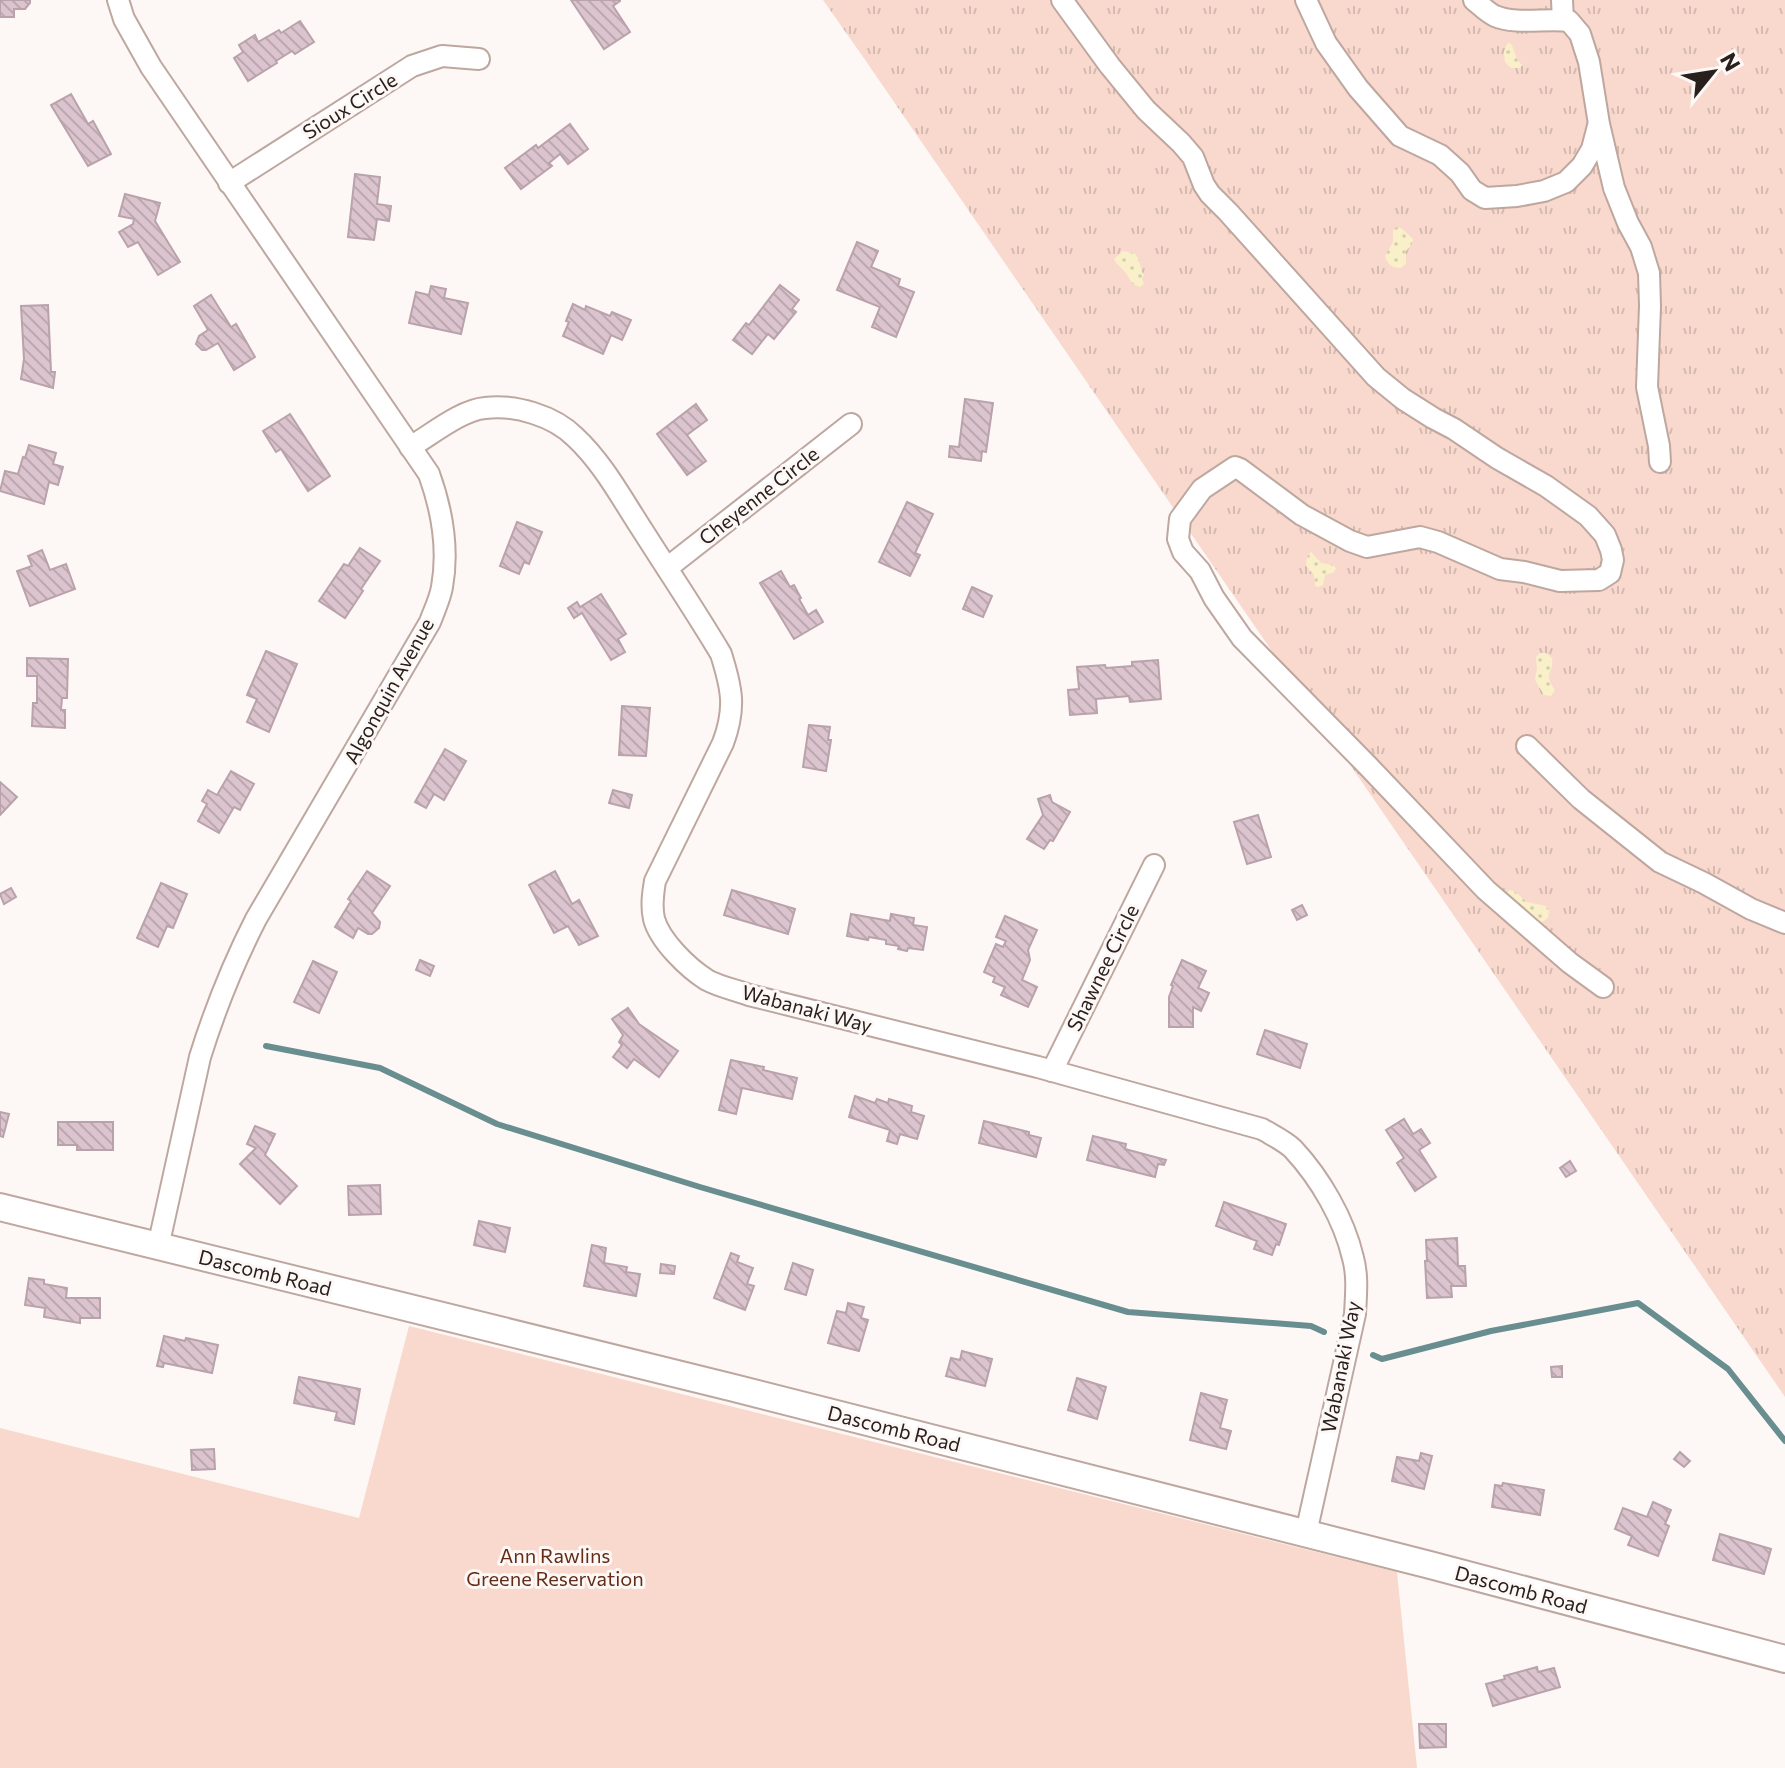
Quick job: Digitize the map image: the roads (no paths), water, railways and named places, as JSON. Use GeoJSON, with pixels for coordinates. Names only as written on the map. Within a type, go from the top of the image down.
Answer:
{"type":"FeatureCollection","features":[{"type":"Feature","properties":{"kind":"main road","name":"Dascomb Road"},"geometry":{"type":"LineString","coordinates":[[0,1207],[734,1388],[1784,1658]]}},
{"type":"Feature","properties":{"kind":"street","name":"Algonquin Avenue"},"geometry":{"type":"LineString","coordinates":[[118,0],[124,19],[151,67],[429,474],[438,500],[445,564],[442,590],[430,622],[236,957],[200,1057],[158,1247]]}},
{"type":"Feature","properties":{"kind":"street"},"geometry":{"type":"LineString","coordinates":[[1062,0],[1146,110],[1193,157],[1210,194],[1376,377],[1403,399],[1546,486],[1588,516],[1605,535],[1613,560],[1610,573],[1599,580],[1582,581],[1560,581],[1500,569],[1420,537],[1367,547],[1302,515],[1235,467],[1202,489],[1180,519],[1178,539],[1183,552],[1200,571],[1214,598],[1242,638],[1486,890],[1570,963],[1603,987]]}},
{"type":"Feature","properties":{"kind":"street"},"geometry":{"type":"LineString","coordinates":[[1306,0],[1326,43],[1358,88],[1400,136],[1440,155],[1460,173],[1472,190],[1485,198],[1544,191],[1566,182],[1582,166],[1592,149],[1599,124]]}},
{"type":"Feature","properties":{"kind":"street"},"geometry":{"type":"LineString","coordinates":[[1474,0],[1495,16],[1517,20],[1562,10],[1580,34],[1589,62],[1614,188],[1641,247],[1649,273],[1647,387],[1660,462]]}},
{"type":"Feature","properties":{"kind":"street","name":"Sioux Circle"},"geometry":{"type":"LineString","coordinates":[[229,183],[412,66],[442,56],[479,59]]}},
{"type":"Feature","properties":{"kind":"street","name":"Wabanaki Way"},"geometry":{"type":"LineString","coordinates":[[410,447],[463,415],[483,408],[507,408],[529,413],[554,422],[574,435],[600,464],[721,654],[733,708],[730,724],[655,881],[652,902],[655,921],[666,941],[687,965],[710,981],[749,995],[1052,1071],[1262,1129],[1291,1147],[1334,1208],[1354,1260],[1356,1280],[1355,1314],[1306,1533]]}},
{"type":"Feature","properties":{"kind":"street","name":"Cheyenne Circle"},"geometry":{"type":"LineString","coordinates":[[667,568],[851,424]]}},
{"type":"Feature","properties":{"kind":"street"},"geometry":{"type":"LineString","coordinates":[[1527,746],[1581,799],[1660,862],[1785,923]]}},
{"type":"Feature","properties":{"kind":"street","name":"Shawnee Circle"},"geometry":{"type":"LineString","coordinates":[[1052,1071],[1154,865]]}},
{"type":"Feature","properties":{"kind":"waterway"},"geometry":{"type":"LineString","coordinates":[[266,1046],[380,1068],[497,1124],[700,1187],[1128,1312],[1311,1326],[1324,1332]]}},
{"type":"Feature","properties":{"kind":"waterway"},"geometry":{"type":"LineString","coordinates":[[1373,1355],[1382,1359],[1491,1331],[1638,1303],[1728,1369],[1785,1441]]}},
{"type":"Feature","properties":{"kind":"park label","name":"Ann Rawlins Greene Reservation"},"geometry":{"type":"Point","coordinates":[555,1568]}}]}
